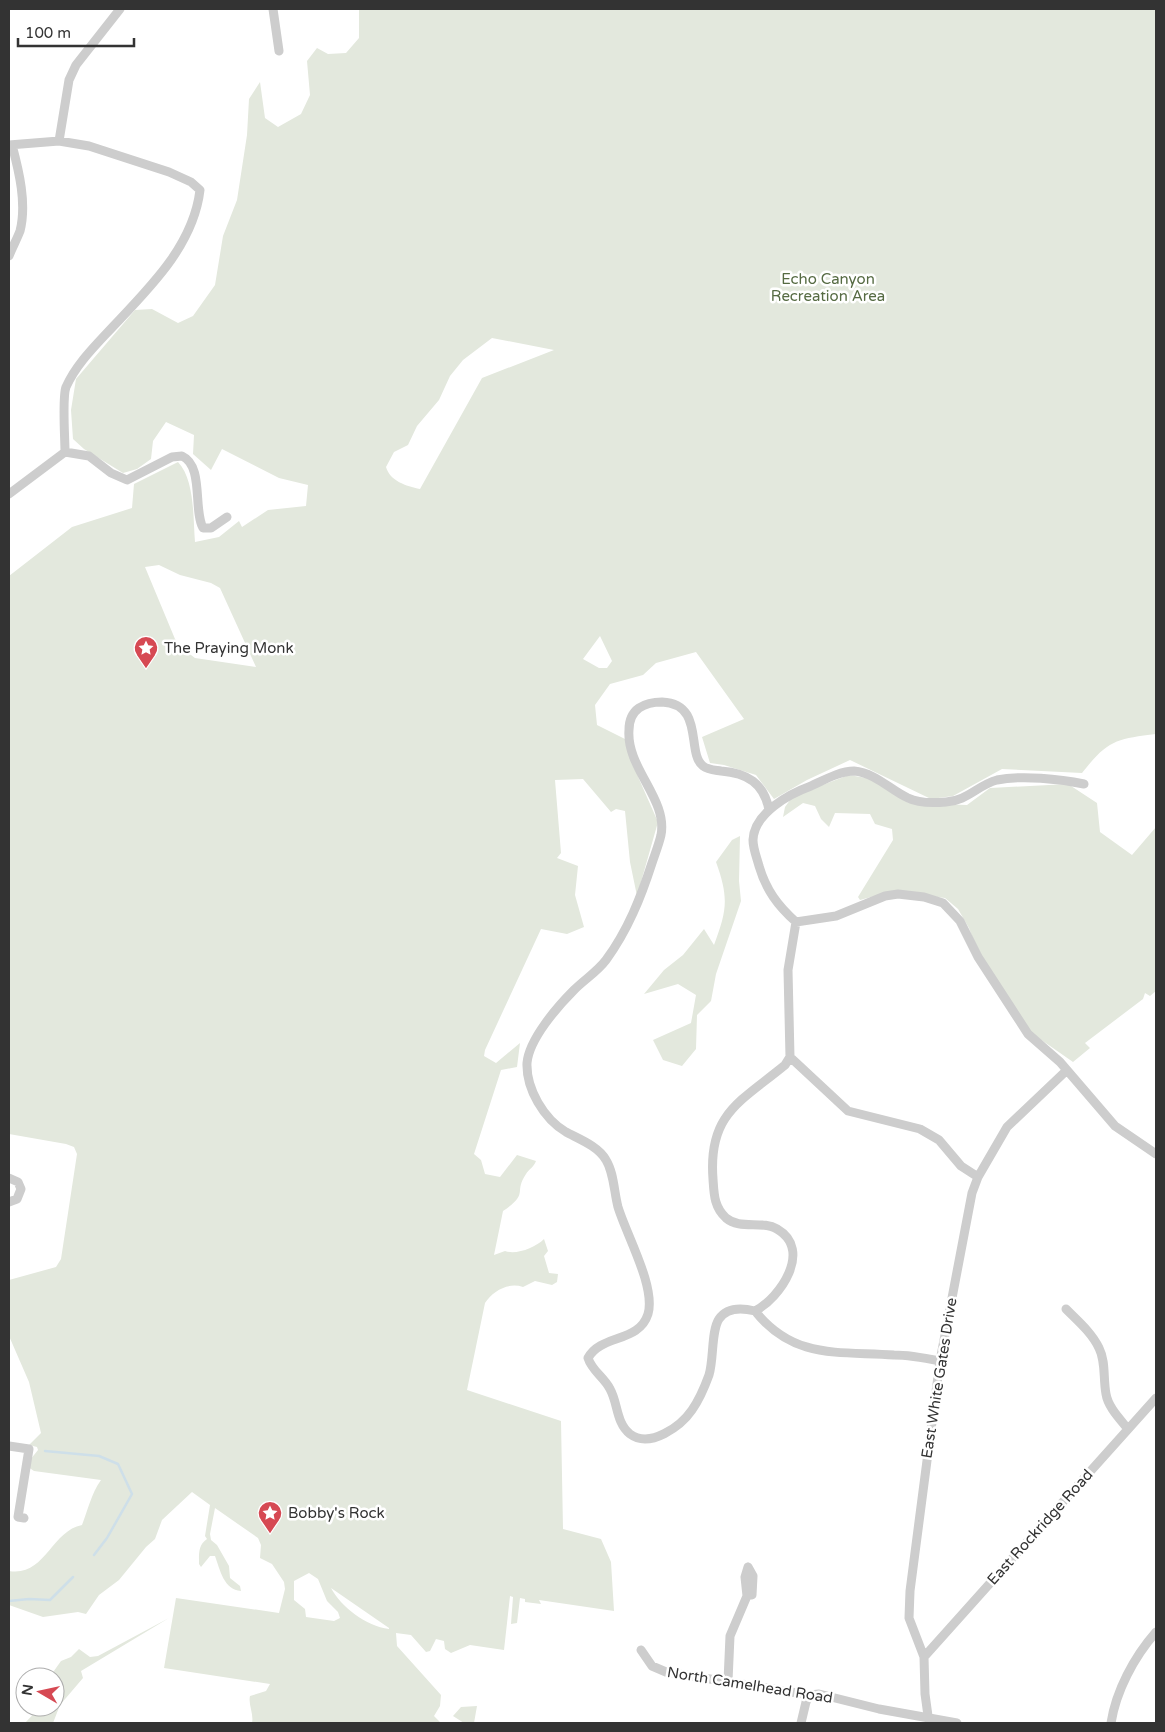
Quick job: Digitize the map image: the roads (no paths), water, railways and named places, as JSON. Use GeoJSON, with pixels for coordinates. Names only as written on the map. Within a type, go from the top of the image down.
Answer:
{"type":"FeatureCollection","features":[{"type":"Feature","properties":{"kind":"street"},"geometry":{"type":"LineString","coordinates":[[59,141],[69,80],[76,65],[120,9]]}},
{"type":"Feature","properties":{"kind":"street"},"geometry":{"type":"LineString","coordinates":[[273,9],[279,51]]}},
{"type":"Feature","properties":{"kind":"street"},"geometry":{"type":"LineString","coordinates":[[9,256],[20,230],[22,212],[20,184],[10,145],[59,141],[89,146],[168,172],[191,182],[200,190],[197,211],[182,244],[150,285],[83,359],[65,389],[65,452]]}},
{"type":"Feature","properties":{"kind":"street"},"geometry":{"type":"LineString","coordinates":[[9,494],[65,452],[88,456],[111,473],[127,480],[172,457],[182,456],[191,465],[194,474],[199,520],[203,528],[211,528],[227,517]]}},
{"type":"Feature","properties":{"kind":"street"},"geometry":{"type":"LineString","coordinates":[[769,810],[764,793],[754,780],[746,775],[704,767],[698,759],[695,736],[690,720],[684,712],[669,703],[660,702],[644,705],[636,710],[629,726],[628,743],[633,758],[659,810],[662,821],[661,835],[637,907],[616,945],[605,961],[574,990],[539,1032],[530,1049],[527,1062],[528,1076],[535,1098],[550,1120],[591,1146],[607,1161],[618,1208],[642,1270],[650,1305],[647,1317],[636,1331],[603,1343],[593,1350],[588,1358],[591,1366],[608,1384],[613,1394],[621,1424],[630,1434],[638,1438],[658,1436],[675,1427],[694,1407],[709,1374],[718,1320],[724,1313],[730,1311],[745,1309],[754,1311],[763,1321],[792,1341],[825,1353],[893,1354],[940,1361]]}},
{"type":"Feature","properties":{"kind":"street"},"geometry":{"type":"LineString","coordinates":[[796,922],[776,903],[770,894],[755,852],[754,833],[769,810],[792,794],[839,774],[853,771],[877,778],[909,799],[933,802],[962,800],[997,780],[1066,780],[1084,784]]}},
{"type":"Feature","properties":{"kind":"street"},"geometry":{"type":"LineString","coordinates":[[796,922],[836,916],[886,896],[898,894],[924,897],[942,903],[960,921],[978,957],[1028,1034],[1067,1070],[1115,1126],[1156,1154]]}},
{"type":"Feature","properties":{"kind":"street"},"geometry":{"type":"LineString","coordinates":[[754,1311],[760,1308],[780,1288],[790,1273],[794,1261],[790,1243],[786,1235],[776,1228],[737,1223],[727,1218],[714,1200],[712,1160],[719,1127],[727,1114],[785,1065],[790,1057],[788,970],[796,922]]}},
{"type":"Feature","properties":{"kind":"street"},"geometry":{"type":"LineString","coordinates":[[790,1057],[848,1111],[920,1129],[939,1140],[961,1166],[978,1177]]}},
{"type":"Feature","properties":{"kind":"street","name":"East White Gates Drive"},"geometry":{"type":"LineString","coordinates":[[929,1721],[925,1694],[924,1657],[909,1618],[910,1591],[940,1361],[972,1193],[978,1177],[1007,1127],[1067,1070]]}},
{"type":"Feature","properties":{"kind":"street"},"geometry":{"type":"LineString","coordinates":[[9,1178],[18,1182],[21,1189],[17,1199],[9,1202]]}},
{"type":"Feature","properties":{"kind":"street"},"geometry":{"type":"LineString","coordinates":[[1066,1309],[1099,1347],[1103,1358],[1106,1394],[1109,1404],[1128,1429]]}},
{"type":"Feature","properties":{"kind":"street","name":"East Rockridge Road"},"geometry":{"type":"LineString","coordinates":[[924,1657],[1156,1398]]}},
{"type":"Feature","properties":{"kind":"street"},"geometry":{"type":"LineString","coordinates":[[9,1446],[29,1449],[18,1517],[24,1518]]}},
{"type":"Feature","properties":{"kind":"street"},"geometry":{"type":"LineString","coordinates":[[728,1681],[731,1652],[730,1636],[747,1596],[745,1577],[748,1567],[753,1576],[752,1597],[738,1629],[731,1652]]}},
{"type":"Feature","properties":{"kind":"street"},"geometry":{"type":"LineString","coordinates":[[1110,1723],[1118,1694],[1137,1657],[1156,1632]]}},
{"type":"Feature","properties":{"kind":"street","name":"North Camelhead Road"},"geometry":{"type":"LineString","coordinates":[[641,1650],[646,1660],[658,1670],[810,1695],[819,1694],[929,1721],[957,1723]]}},
{"type":"Feature","properties":{"kind":"street"},"geometry":{"type":"LineString","coordinates":[[801,1723],[810,1695]]}},
{"type":"Feature","properties":{"kind":"waterway"},"geometry":{"type":"LineString","coordinates":[[45,1451],[99,1456],[118,1464],[132,1494],[107,1538],[94,1555]]}},
{"type":"Feature","properties":{"kind":"waterway"},"geometry":{"type":"LineString","coordinates":[[9,1601],[29,1599],[50,1600],[73,1577]]}},
{"type":"Feature","properties":{"kind":"place","name":"The Praying Monk"},"geometry":{"type":"Point","coordinates":[146,669]}},
{"type":"Feature","properties":{"kind":"place","name":"Bobby's Rock"},"geometry":{"type":"Point","coordinates":[270,1534]}},
{"type":"Feature","properties":{"kind":"park label","name":"Echo Canyon Recreation Area"},"geometry":{"type":"Point","coordinates":[828,288]}}]}
